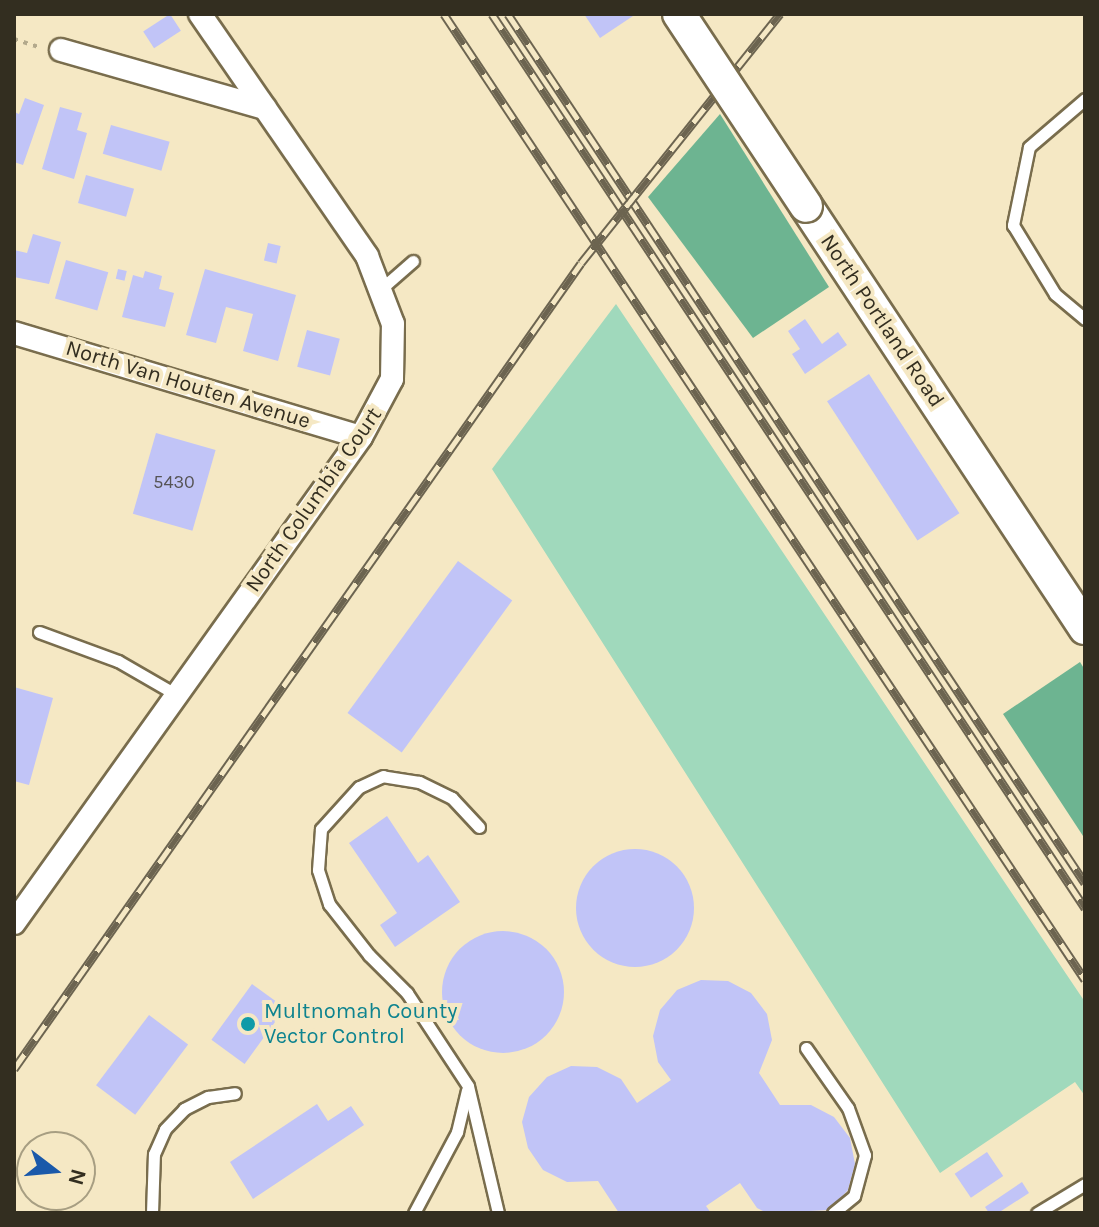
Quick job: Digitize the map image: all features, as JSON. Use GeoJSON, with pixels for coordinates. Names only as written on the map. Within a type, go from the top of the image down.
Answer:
{"type":"FeatureCollection","features":[{"type":"Feature","properties":{"kind":"main road","name":"North Portland Road"},"geometry":{"type":"LineString","coordinates":[[679,14],[1085,628]]}},
{"type":"Feature","properties":{"kind":"street","name":"North Columbia Court"},"geometry":{"type":"LineString","coordinates":[[14,923],[361,437],[392,379],[396,350],[382,288],[346,224],[200,14]]}},
{"type":"Feature","properties":{"kind":"street"},"geometry":{"type":"LineString","coordinates":[[61,50],[265,108]]}},
{"type":"Feature","properties":{"kind":"street","name":"North Van Houten Avenue"},"geometry":{"type":"LineString","coordinates":[[14,333],[361,437]]}},
{"type":"Feature","properties":{"kind":"lane"},"geometry":{"type":"LineString","coordinates":[[1085,99],[1029,147],[1013,225],[1055,294],[1085,319]]}},
{"type":"Feature","properties":{"kind":"lane"},"geometry":{"type":"LineString","coordinates":[[382,288],[413,261]]}},
{"type":"Feature","properties":{"kind":"lane"},"geometry":{"type":"LineString","coordinates":[[39,632],[118,661],[177,695]]}},
{"type":"Feature","properties":{"kind":"lane"},"geometry":{"type":"LineString","coordinates":[[479,827],[452,798],[419,782],[383,776],[359,787],[321,829],[318,870],[329,904],[407,993],[468,1086],[498,1213]]}},
{"type":"Feature","properties":{"kind":"lane"},"geometry":{"type":"LineString","coordinates":[[806,1048],[848,1108],[865,1155],[854,1196],[833,1213]]}},
{"type":"Feature","properties":{"kind":"lane"},"geometry":{"type":"LineString","coordinates":[[414,1213],[457,1132],[468,1086]]}},
{"type":"Feature","properties":{"kind":"lane"},"geometry":{"type":"LineString","coordinates":[[152,1213],[154,1154],[165,1129],[196,1103],[235,1093]]}},
{"type":"Feature","properties":{"kind":"lane"},"geometry":{"type":"LineString","coordinates":[[1037,1213],[1085,1184]]}},
{"type":"Feature","properties":{"kind":"path"},"geometry":{"type":"LineString","coordinates":[[14,39],[34,46]]}},
{"type":"Feature","properties":{"kind":"green space"},"geometry":{"type":"Polygon","coordinates":[[[720,114],[829,287],[753,338],[648,197],[720,114]]]}},
{"type":"Feature","properties":{"kind":"green space"},"geometry":{"type":"Polygon","coordinates":[[[616,304],[1085,1002],[1085,1096],[1075,1082],[940,1173],[492,469],[616,304]]]}},
{"type":"Feature","properties":{"kind":"green space"},"geometry":{"type":"Polygon","coordinates":[[[1080,662],[1085,670],[1085,839],[1003,714],[1080,662]]]}},
{"type":"Feature","properties":{"kind":"building"},"geometry":{"type":"Polygon","coordinates":[[[170,14],[181,31],[154,48],[143,31],[170,14]]]}},
{"type":"Feature","properties":{"kind":"building"},"geometry":{"type":"Polygon","coordinates":[[[584,14],[636,14],[600,38],[584,14]]]}},
{"type":"Feature","properties":{"kind":"building"},"geometry":{"type":"Polygon","coordinates":[[[25,98],[44,105],[23,165],[14,162],[14,112],[19,114],[25,98]]]}},
{"type":"Feature","properties":{"kind":"building"},"geometry":{"type":"Polygon","coordinates":[[[60,107],[82,113],[77,130],[87,133],[74,179],[42,169],[60,107]]]}},
{"type":"Feature","properties":{"kind":"building"},"geometry":{"type":"Polygon","coordinates":[[[111,125],[170,142],[161,171],[103,154],[111,125]]]}},
{"type":"Feature","properties":{"kind":"building"},"geometry":{"type":"Polygon","coordinates":[[[86,175],[134,189],[126,217],[78,203],[86,175]]]}},
{"type":"Feature","properties":{"kind":"building"},"geometry":{"type":"Polygon","coordinates":[[[33,234],[61,242],[49,284],[14,277],[14,250],[27,253],[33,234]]]}},
{"type":"Feature","properties":{"kind":"building"},"geometry":{"type":"Polygon","coordinates":[[[268,243],[281,246],[277,263],[264,261],[268,243]]]}},
{"type":"Feature","properties":{"kind":"building"},"geometry":{"type":"Polygon","coordinates":[[[66,260],[108,272],[97,311],[55,298],[66,260]]]}},
{"type":"Feature","properties":{"kind":"building"},"geometry":{"type":"Polygon","coordinates":[[[118,269],[127,271],[125,281],[116,279],[118,269]]]}},
{"type":"Feature","properties":{"kind":"building"},"geometry":{"type":"Polygon","coordinates":[[[205,269],[296,295],[278,361],[243,351],[253,314],[226,307],[216,343],[186,335],[205,269]]]}},
{"type":"Feature","properties":{"kind":"building"},"geometry":{"type":"Polygon","coordinates":[[[145,271],[162,276],[159,289],[174,293],[165,327],[122,317],[133,275],[143,278],[145,271]]]}},
{"type":"Feature","properties":{"kind":"building"},"geometry":{"type":"Polygon","coordinates":[[[805,319],[822,344],[838,332],[847,345],[805,374],[792,354],[800,349],[788,331],[805,319]]]}},
{"type":"Feature","properties":{"kind":"building"},"geometry":{"type":"Polygon","coordinates":[[[307,330],[340,339],[330,376],[297,367],[307,330]]]}},
{"type":"Feature","properties":{"kind":"building"},"geometry":{"type":"Polygon","coordinates":[[[869,374],[959,513],[917,540],[827,401],[869,374]]]}},
{"type":"Feature","properties":{"kind":"building"},"geometry":{"type":"Polygon","coordinates":[[[156,433],[216,450],[192,531],[133,514],[156,433]]]}},
{"type":"Feature","properties":{"kind":"building"},"geometry":{"type":"Polygon","coordinates":[[[458,561],[512,600],[402,752],[347,713],[458,561]]]}},
{"type":"Feature","properties":{"kind":"building"},"geometry":{"type":"Polygon","coordinates":[[[14,687],[53,698],[29,785],[14,781],[14,687]]]}},
{"type":"Feature","properties":{"kind":"building"},"geometry":{"type":"Polygon","coordinates":[[[387,816],[418,863],[428,855],[460,902],[395,947],[380,925],[397,913],[349,843],[387,816]]]}},
{"type":"Feature","properties":{"kind":"building"},"geometry":{"type":"Polygon","coordinates":[[[635,849],[658,853],[677,866],[690,885],[694,908],[690,931],[677,950],[658,963],[635,967],[612,963],[593,950],[580,931],[576,908],[580,885],[593,866],[612,853],[635,849]]]}},
{"type":"Feature","properties":{"kind":"building"},"geometry":{"type":"Polygon","coordinates":[[[503,931],[526,936],[546,949],[559,969],[564,992],[559,1015],[546,1035],[526,1048],[503,1053],[480,1048],[460,1035],[447,1015],[442,992],[447,969],[460,949],[480,936],[503,931]]]}},
{"type":"Feature","properties":{"kind":"building"},"geometry":{"type":"Polygon","coordinates":[[[701,980],[728,981],[751,993],[767,1014],[772,1040],[759,1073],[780,1105],[811,1105],[834,1117],[850,1138],[855,1164],[848,1190],[830,1210],[767,1213],[757,1208],[740,1183],[706,1206],[711,1213],[619,1213],[598,1181],[567,1182],[543,1170],[528,1148],[522,1122],[529,1097],[547,1077],[571,1066],[597,1067],[621,1079],[637,1103],[671,1080],[658,1062],[653,1036],[660,1010],[677,990],[701,980]]]}},
{"type":"Feature","properties":{"kind":"building","name":"Multnomah County Vector Control"},"geometry":{"type":"Polygon","coordinates":[[[252,984],[285,1008],[245,1064],[211,1040],[252,984]]]}},
{"type":"Feature","properties":{"kind":"building"},"geometry":{"type":"Polygon","coordinates":[[[149,1015],[188,1044],[135,1115],[96,1085],[149,1015]]]}},
{"type":"Feature","properties":{"kind":"building"},"geometry":{"type":"Polygon","coordinates":[[[317,1104],[328,1121],[351,1106],[364,1125],[253,1199],[230,1162],[317,1104]]]}},
{"type":"Feature","properties":{"kind":"building"},"geometry":{"type":"Polygon","coordinates":[[[987,1152],[1003,1176],[971,1198],[955,1174],[987,1152]]]}},
{"type":"Feature","properties":{"kind":"building"},"geometry":{"type":"Polygon","coordinates":[[[1022,1182],[1029,1193],[998,1213],[989,1213],[985,1207],[1022,1182]]]}},
{"type":"Feature","properties":{"kind":"railway"},"geometry":{"type":"LineString","coordinates":[[444,14],[1085,980]]}},
{"type":"Feature","properties":{"kind":"railway"},"geometry":{"type":"LineString","coordinates":[[492,14],[1085,908]]}},
{"type":"Feature","properties":{"kind":"railway"},"geometry":{"type":"LineString","coordinates":[[508,14],[1085,883]]}},
{"type":"Feature","properties":{"kind":"railway"},"geometry":{"type":"LineString","coordinates":[[14,1069],[581,263],[780,14]]}},
{"type":"Feature","properties":{"kind":"place","name":"Multnomah County Vector Control"},"geometry":{"type":"Point","coordinates":[248,1024]}}]}
